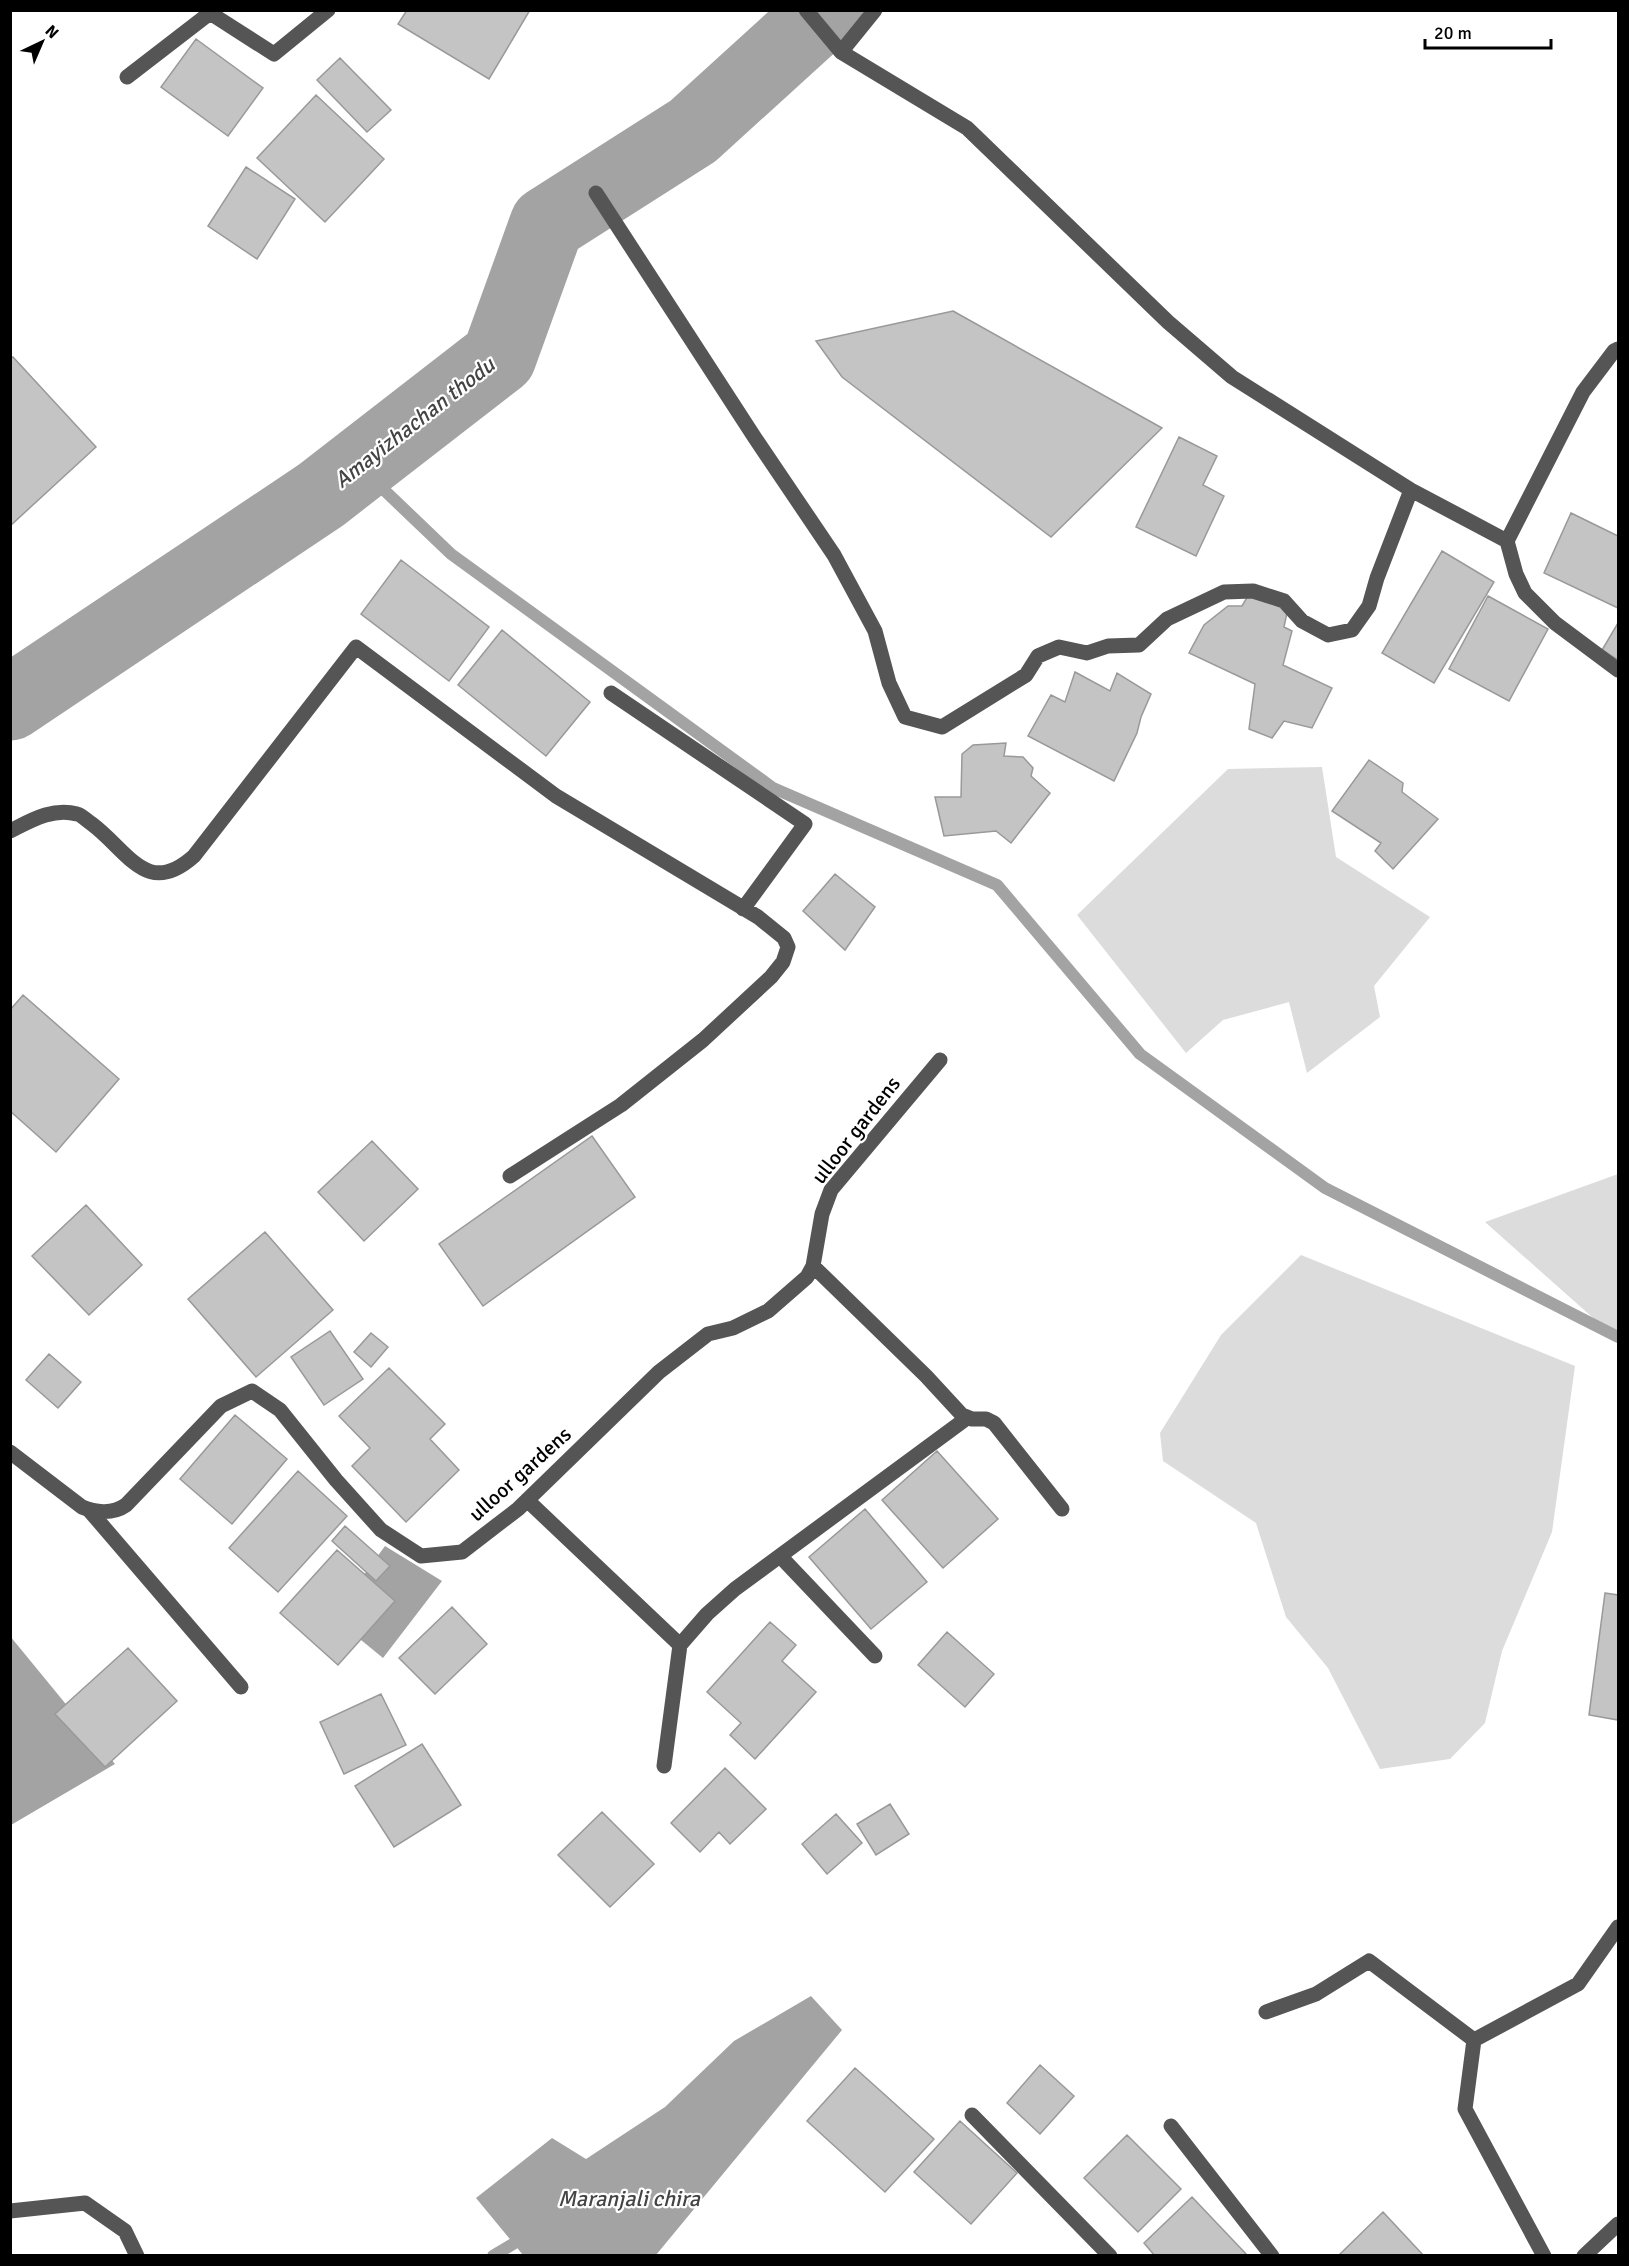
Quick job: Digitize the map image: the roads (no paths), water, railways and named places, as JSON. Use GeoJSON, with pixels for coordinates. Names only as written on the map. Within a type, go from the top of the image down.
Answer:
{"type":"FeatureCollection","features":[{"type":"Feature","properties":{"kind":"street"},"geometry":{"type":"LineString","coordinates":[[127,77],[210,13],[274,54],[328,10]]}},
{"type":"Feature","properties":{"kind":"street"},"geometry":{"type":"LineString","coordinates":[[806,10],[841,52],[967,128],[1177,330],[1232,377],[1411,490],[1507,541]]}},
{"type":"Feature","properties":{"kind":"street"},"geometry":{"type":"LineString","coordinates":[[841,52],[875,10]]}},
{"type":"Feature","properties":{"kind":"street"},"geometry":{"type":"LineString","coordinates":[[597,193],[748,428],[834,555],[875,631],[889,683],[905,717],[942,727],[1026,675],[1038,656],[1059,647],[1087,653],[1108,646],[1140,645],[1167,619],[1224,592],[1253,591],[1284,601],[1302,621],[1328,635],[1352,630],[1369,606],[1377,578],[1411,490]]}},
{"type":"Feature","properties":{"kind":"street"},"geometry":{"type":"LineString","coordinates":[[1618,349],[1582,392],[1507,541],[1516,574],[1525,593],[1555,622],[1618,670]]}},
{"type":"Feature","properties":{"kind":"street"},"geometry":{"type":"LineString","coordinates":[[10,831],[38,817],[59,812],[78,814],[114,842],[140,868],[151,873],[163,874],[180,868],[194,856],[356,647],[556,796],[758,917],[786,941],[788,947],[786,956],[771,977],[703,1040],[621,1105],[510,1176]]}},
{"type":"Feature","properties":{"kind":"street"},"geometry":{"type":"LineString","coordinates":[[611,693],[805,824],[743,909]]}},
{"type":"Feature","properties":{"kind":"street","name":"ulloor gardens"},"geometry":{"type":"LineString","coordinates":[[89,1510],[113,1511],[126,1505],[221,1406],[252,1391],[280,1410],[336,1480],[381,1530],[421,1556],[462,1552],[527,1500],[659,1372],[708,1334],[733,1328],[768,1311],[807,1276],[813,1266],[822,1214],[831,1190],[940,1060]]}},
{"type":"Feature","properties":{"kind":"street"},"geometry":{"type":"LineString","coordinates":[[813,1266],[967,1418]]}},
{"type":"Feature","properties":{"kind":"street"},"geometry":{"type":"LineString","coordinates":[[664,1766],[680,1646],[707,1614],[728,1595],[967,1418],[981,1417],[994,1423],[1062,1509]]}},
{"type":"Feature","properties":{"kind":"street"},"geometry":{"type":"LineString","coordinates":[[10,1452],[73,1501],[89,1510],[242,1687]]}},
{"type":"Feature","properties":{"kind":"street"},"geometry":{"type":"LineString","coordinates":[[527,1500],[680,1646]]}},
{"type":"Feature","properties":{"kind":"street"},"geometry":{"type":"LineString","coordinates":[[780,1556],[875,1656]]}},
{"type":"Feature","properties":{"kind":"street"},"geometry":{"type":"LineString","coordinates":[[1474,2040],[1578,1984],[1618,1927]]}},
{"type":"Feature","properties":{"kind":"street"},"geometry":{"type":"LineString","coordinates":[[1266,2012],[1316,1994],[1369,1960],[1474,2040]]}},
{"type":"Feature","properties":{"kind":"street"},"geometry":{"type":"LineString","coordinates":[[1474,2040],[1465,2109],[1544,2256]]}},
{"type":"Feature","properties":{"kind":"street"},"geometry":{"type":"LineString","coordinates":[[972,2115],[1110,2256]]}},
{"type":"Feature","properties":{"kind":"street"},"geometry":{"type":"LineString","coordinates":[[1171,2126],[1272,2256]]}},
{"type":"Feature","properties":{"kind":"street"},"geometry":{"type":"LineString","coordinates":[[10,2211],[85,2203],[125,2231],[137,2256]]}},
{"type":"Feature","properties":{"kind":"street"},"geometry":{"type":"LineString","coordinates":[[1584,2256],[1618,2224]]}},
{"type":"Feature","properties":{"kind":"water"},"geometry":{"type":"Polygon","coordinates":[[[385,1546],[442,1581],[383,1658],[333,1617],[385,1546]]]}},
{"type":"Feature","properties":{"kind":"water"},"geometry":{"type":"Polygon","coordinates":[[[10,1636],[115,1764],[11,1825],[10,1825],[10,1636]]]}},
{"type":"Feature","properties":{"kind":"water","name":"Maranjali chira"},"geometry":{"type":"Polygon","coordinates":[[[811,1996],[842,2030],[656,2255],[523,2255],[476,2198],[552,2138],[586,2159],[665,2107],[734,2041],[811,1996]]]}},
{"type":"Feature","properties":{"kind":"waterway","name":"Amayizhachan thodu"},"geometry":{"type":"LineString","coordinates":[[10,703],[321,495],[499,357],[547,224],[693,131],[826,10]]}},
{"type":"Feature","properties":{"kind":"waterway"},"geometry":{"type":"LineString","coordinates":[[359,466],[451,554],[773,788],[997,885],[1140,1054],[1325,1188],[1618,1337]]}},
{"type":"Feature","properties":{"kind":"waterway"},"geometry":{"type":"LineString","coordinates":[[493,2256],[526,2236]]}}]}
